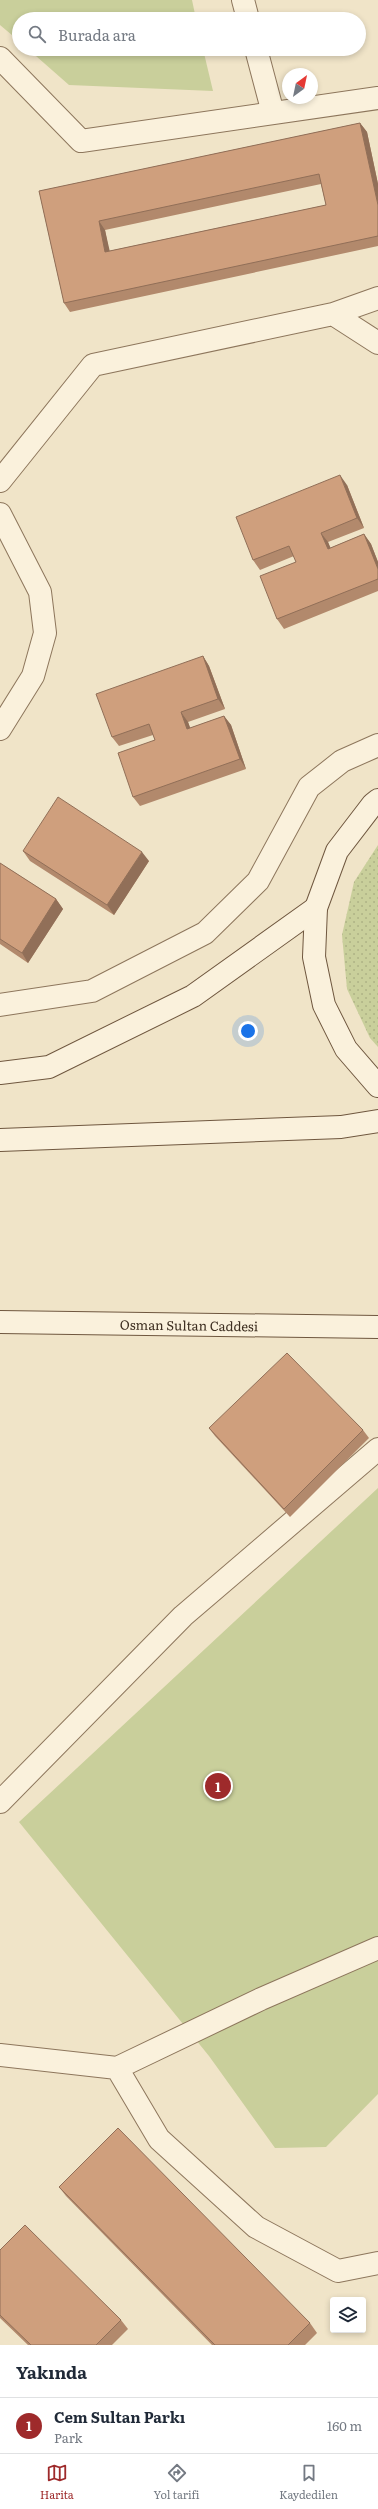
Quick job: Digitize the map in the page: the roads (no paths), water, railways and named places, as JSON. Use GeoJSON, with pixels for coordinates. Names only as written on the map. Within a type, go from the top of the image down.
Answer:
{"type":"FeatureCollection","features":[{"type":"Feature","properties":{"kind":"street"},"geometry":{"type":"LineString","coordinates":[[243,0],[246,12]]}},
{"type":"Feature","properties":{"kind":"street"},"geometry":{"type":"LineString","coordinates":[[258,56],[273,113]]}},
{"type":"Feature","properties":{"kind":"street"},"geometry":{"type":"LineString","coordinates":[[0,58],[81,141],[378,98]]}},
{"type":"Feature","properties":{"kind":"street"},"geometry":{"type":"LineString","coordinates":[[0,480],[94,365],[333,314],[378,298]]}},
{"type":"Feature","properties":{"kind":"street"},"geometry":{"type":"LineString","coordinates":[[333,314],[378,343]]}},
{"type":"Feature","properties":{"kind":"street"},"geometry":{"type":"LineString","coordinates":[[0,514],[40,592],[45,633],[33,676],[0,729]]}},
{"type":"Feature","properties":{"kind":"street"},"geometry":{"type":"LineString","coordinates":[[0,1005],[92,991],[205,933],[258,881],[309,787],[342,761],[378,745]]}},
{"type":"Feature","properties":{"kind":"street"},"geometry":{"type":"LineString","coordinates":[[378,800],[337,851],[316,908],[314,957],[324,1005],[346,1049],[378,1086]]}},
{"type":"Feature","properties":{"kind":"street"},"geometry":{"type":"LineString","coordinates":[[0,1073],[49,1067],[193,996],[316,908]]}},
{"type":"Feature","properties":{"kind":"street"},"geometry":{"type":"LineString","coordinates":[[0,1140],[341,1127],[378,1121]]}},
{"type":"Feature","properties":{"kind":"street","name":"Osman Sultan Caddesi"},"geometry":{"type":"LineString","coordinates":[[0,1322],[378,1327]]}},
{"type":"Feature","properties":{"kind":"street"},"geometry":{"type":"LineString","coordinates":[[0,1802],[183,1616],[378,1449]]}},
{"type":"Feature","properties":{"kind":"street"},"geometry":{"type":"LineString","coordinates":[[0,2056],[117,2068],[261,1999],[378,1948]]}},
{"type":"Feature","properties":{"kind":"street"},"geometry":{"type":"LineString","coordinates":[[117,2068],[159,2138],[256,2227],[338,2270],[378,2263]]}},
{"type":"Feature","properties":{"kind":"place","name":"Cem Sultan Parkı"},"geometry":{"type":"Point","coordinates":[218,1786]}}]}
